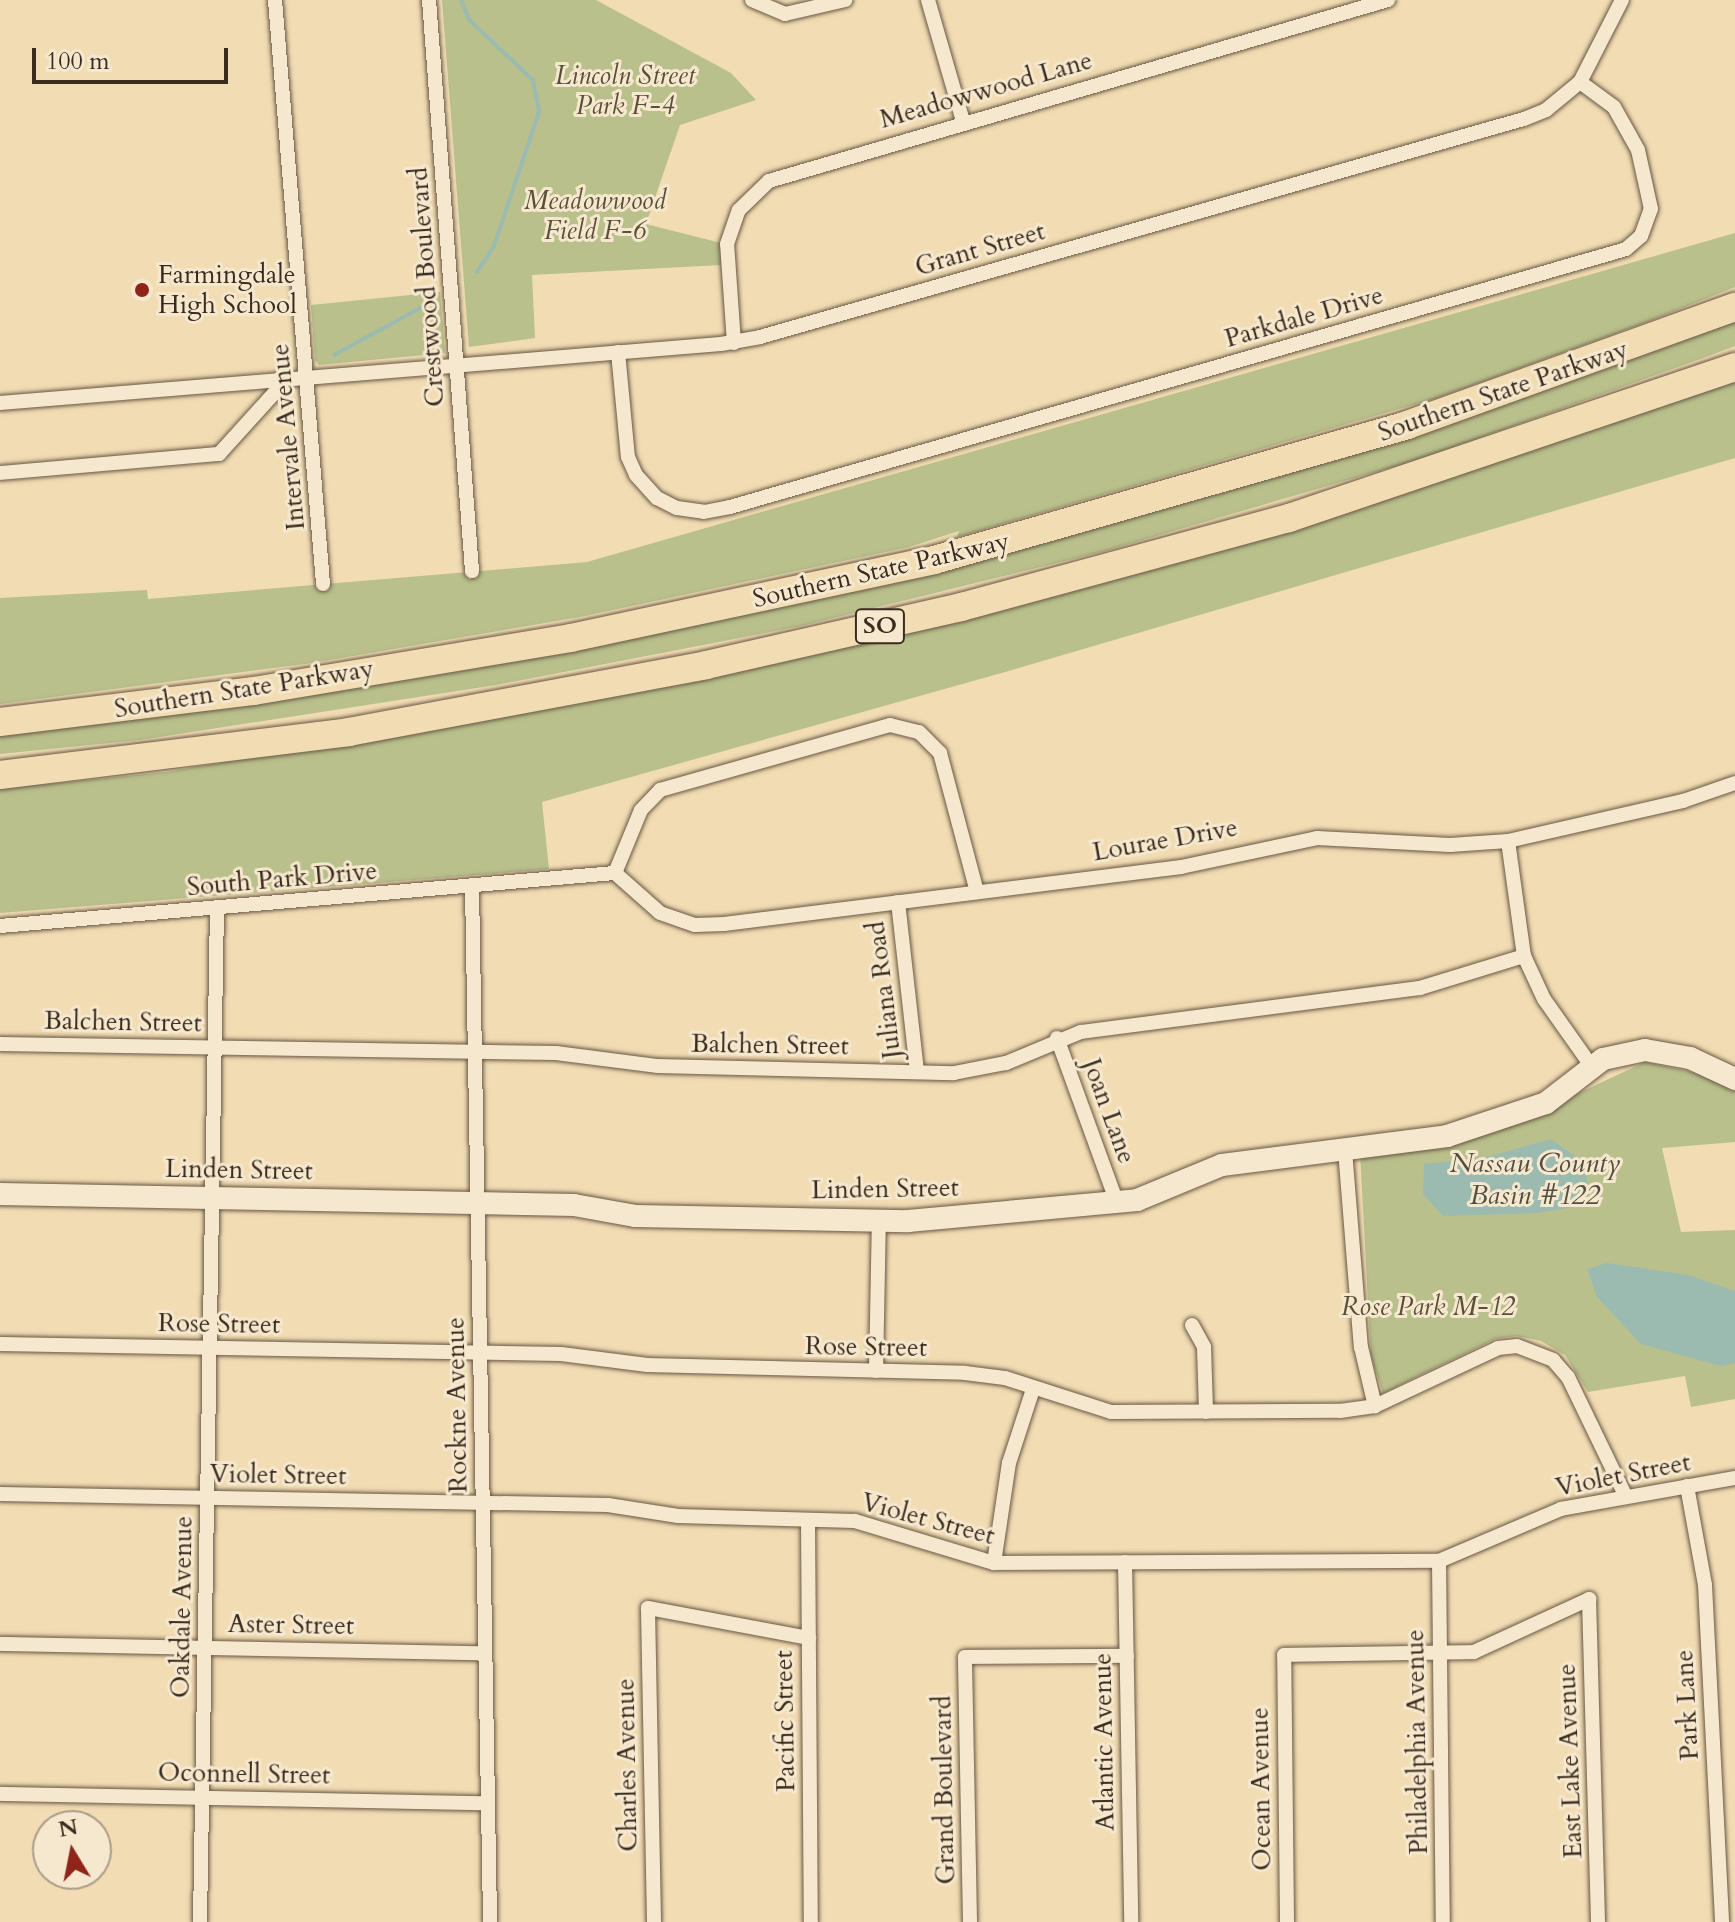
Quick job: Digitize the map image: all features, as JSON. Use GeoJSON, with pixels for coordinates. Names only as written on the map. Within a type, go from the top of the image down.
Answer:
{"type":"FeatureCollection","features":[{"type":"Feature","properties":{"kind":"highway","name":"Southern State Parkway"},"geometry":{"type":"LineString","coordinates":[[0,722],[254,691],[571,638],[934,560],[1394,430],[1735,307]]}},
{"type":"Feature","properties":{"kind":"highway","name":"Southern State Parkway"},"geometry":{"type":"LineString","coordinates":[[0,775],[349,732],[690,669],[961,607],[1289,518],[1735,367]]}},
{"type":"Feature","properties":{"kind":"street","name":"Intervale Avenue"},"geometry":{"type":"LineString","coordinates":[[275,0],[323,584]]}},
{"type":"Feature","properties":{"kind":"street","name":"Crestwood Boulevard"},"geometry":{"type":"LineString","coordinates":[[429,0],[472,571]]}},
{"type":"Feature","properties":{"kind":"street"},"geometry":{"type":"LineString","coordinates":[[752,0],[785,14],[845,0]]}},
{"type":"Feature","properties":{"kind":"street"},"geometry":{"type":"LineString","coordinates":[[928,0],[963,121]]}},
{"type":"Feature","properties":{"kind":"street","name":"Meadowwood Lane"},"geometry":{"type":"LineString","coordinates":[[734,343],[727,244],[734,221],[750,197],[791,171],[1388,0]]}},
{"type":"Feature","properties":{"kind":"street","name":"Grant Street"},"geometry":{"type":"LineString","coordinates":[[0,403],[734,343],[1524,119],[1555,104],[1580,82],[1622,0]]}},
{"type":"Feature","properties":{"kind":"street","name":"Parkdale Drive"},"geometry":{"type":"LineString","coordinates":[[618,352],[628,457],[636,475],[657,498],[677,508],[704,512],[800,486],[1626,249],[1641,236],[1651,209],[1638,150],[1614,107],[1580,82]]}},
{"type":"Feature","properties":{"kind":"street"},"geometry":{"type":"LineString","coordinates":[[0,473],[219,454],[278,389],[279,379]]}},
{"type":"Feature","properties":{"kind":"street"},"geometry":{"type":"LineString","coordinates":[[615,873],[641,810],[660,790],[890,725],[919,732],[940,753],[977,892]]}},
{"type":"Feature","properties":{"kind":"street","name":"Lourae Drive"},"geometry":{"type":"LineString","coordinates":[[615,873],[660,913],[695,925],[1181,867],[1317,838],[1450,845],[1508,841],[1683,801],[1735,783]]}},
{"type":"Feature","properties":{"kind":"street"},"geometry":{"type":"LineString","coordinates":[[1508,841],[1524,956],[1544,999],[1592,1067]]}},
{"type":"Feature","properties":{"kind":"street","name":"South Park Drive"},"geometry":{"type":"LineString","coordinates":[[0,926],[567,880],[615,873]]}},
{"type":"Feature","properties":{"kind":"street","name":"Rockne Avenue"},"geometry":{"type":"LineString","coordinates":[[472,887],[490,1922]]}},
{"type":"Feature","properties":{"kind":"street","name":"Juliana Road"},"geometry":{"type":"LineString","coordinates":[[898,902],[917,1072]]}},
{"type":"Feature","properties":{"kind":"street","name":"Oakdale Avenue"},"geometry":{"type":"LineString","coordinates":[[200,1922],[217,908]]}},
{"type":"Feature","properties":{"kind":"street","name":"Balchen Street"},"geometry":{"type":"LineString","coordinates":[[0,1044],[556,1053],[658,1066],[917,1072],[987,1069],[1057,1038],[1114,1026],[1420,988],[1524,956]]}},
{"type":"Feature","properties":{"kind":"street","name":"Joan Lane"},"geometry":{"type":"LineString","coordinates":[[1057,1038],[1116,1200]]}},
{"type":"Feature","properties":{"kind":"street","name":"Linden Street"},"geometry":{"type":"LineString","coordinates":[[0,1194],[574,1205],[636,1216],[879,1221],[1116,1200],[1161,1193],[1222,1165],[1447,1136],[1523,1113],[1546,1103],[1603,1059],[1645,1050],[1690,1058],[1735,1079]]}},
{"type":"Feature","properties":{"kind":"street"},"geometry":{"type":"LineString","coordinates":[[1345,1150],[1361,1347],[1375,1406]]}},
{"type":"Feature","properties":{"kind":"street"},"geometry":{"type":"LineString","coordinates":[[876,1371],[879,1221]]}},
{"type":"Feature","properties":{"kind":"street"},"geometry":{"type":"LineString","coordinates":[[1192,1325],[1204,1347],[1206,1412]]}},
{"type":"Feature","properties":{"kind":"street","name":"Rose Street"},"geometry":{"type":"LineString","coordinates":[[0,1344],[561,1354],[647,1365],[965,1373],[1005,1378],[1111,1412],[1340,1411],[1375,1406],[1498,1348],[1535,1349],[1568,1377],[1626,1497]]}},
{"type":"Feature","properties":{"kind":"street"},"geometry":{"type":"LineString","coordinates":[[994,1563],[1009,1463],[1033,1389]]}},
{"type":"Feature","properties":{"kind":"street","name":"Violet Street"},"geometry":{"type":"LineString","coordinates":[[0,1494],[608,1505],[678,1516],[855,1521],[994,1563],[1439,1561],[1561,1509],[1735,1478]]}},
{"type":"Feature","properties":{"kind":"street","name":"Park Lane"},"geometry":{"type":"LineString","coordinates":[[1687,1486],[1705,1585],[1722,1922]]}},
{"type":"Feature","properties":{"kind":"street","name":"Pacific Street"},"geometry":{"type":"LineString","coordinates":[[808,1520],[811,1922]]}},
{"type":"Feature","properties":{"kind":"street","name":"Philadelphia Avenue"},"geometry":{"type":"LineString","coordinates":[[1439,1561],[1443,1922]]}},
{"type":"Feature","properties":{"kind":"street","name":"Atlantic Avenue"},"geometry":{"type":"LineString","coordinates":[[1125,1562],[1131,1922]]}},
{"type":"Feature","properties":{"kind":"street","name":"East Lake Avenue"},"geometry":{"type":"LineString","coordinates":[[1439,1653],[1474,1652],[1589,1599],[1598,1922]]}},
{"type":"Feature","properties":{"kind":"street","name":"Charles Avenue"},"geometry":{"type":"LineString","coordinates":[[654,1922],[648,1608],[809,1638]]}},
{"type":"Feature","properties":{"kind":"street","name":"Aster Street"},"geometry":{"type":"LineString","coordinates":[[0,1644],[485,1653]]}},
{"type":"Feature","properties":{"kind":"street","name":"Ocean Avenue"},"geometry":{"type":"LineString","coordinates":[[1287,1922],[1284,1655],[1439,1653]]}},
{"type":"Feature","properties":{"kind":"street","name":"Grand Boulevard"},"geometry":{"type":"LineString","coordinates":[[970,1922],[965,1657],[1127,1656]]}},
{"type":"Feature","properties":{"kind":"street","name":"Oconnell Street"},"geometry":{"type":"LineString","coordinates":[[0,1794],[488,1803]]}},
{"type":"Feature","properties":{"kind":"green space"},"geometry":{"type":"Polygon","coordinates":[[[442,0],[596,0],[731,73],[756,100],[680,125],[646,224],[721,243],[721,265],[532,275],[535,338],[469,347],[442,0]]]}},
{"type":"Feature","properties":{"kind":"green space"},"geometry":{"type":"Polygon","coordinates":[[[1735,233],[1735,287],[1647,322],[1437,398],[957,537],[959,531],[909,547],[580,617],[312,663],[0,704],[0,598],[147,590],[148,599],[587,562],[1735,233]]]}},
{"type":"Feature","properties":{"kind":"green space"},"geometry":{"type":"Polygon","coordinates":[[[440,292],[445,353],[319,365],[315,360],[311,305],[440,292]]]}},
{"type":"Feature","properties":{"kind":"green space"},"geometry":{"type":"Polygon","coordinates":[[[1735,316],[1735,346],[1706,357],[1420,459],[1105,551],[801,626],[496,685],[140,740],[0,754],[0,729],[615,639],[1389,439],[1608,368],[1735,316]]]}},
{"type":"Feature","properties":{"kind":"green space"},"geometry":{"type":"Polygon","coordinates":[[[1735,380],[1735,458],[998,674],[542,802],[549,869],[0,913],[0,789],[166,772],[543,709],[1292,531],[1735,380]]]}},
{"type":"Feature","properties":{"kind":"green space","name":"Rose Park M-12"},"geometry":{"type":"Polygon","coordinates":[[[1645,1062],[1696,1073],[1735,1091],[1735,1142],[1662,1148],[1681,1232],[1735,1230],[1735,1399],[1691,1407],[1685,1376],[1588,1392],[1565,1355],[1541,1341],[1516,1336],[1495,1339],[1383,1393],[1371,1356],[1360,1153],[1496,1132],[1645,1062]]]}},
{"type":"Feature","properties":{"kind":"water","name":"Nassau County Basin #122"},"geometry":{"type":"Polygon","coordinates":[[[1551,1139],[1583,1162],[1588,1184],[1580,1206],[1538,1213],[1443,1216],[1423,1194],[1424,1164],[1483,1158],[1551,1139]]]}},
{"type":"Feature","properties":{"kind":"water"},"geometry":{"type":"Polygon","coordinates":[[[1607,1263],[1688,1275],[1735,1291],[1735,1363],[1721,1366],[1641,1344],[1597,1297],[1587,1269],[1607,1263]]]}},
{"type":"Feature","properties":{"kind":"waterway"},"geometry":{"type":"LineString","coordinates":[[461,0],[469,20],[533,80],[539,112],[494,246],[477,272]]}},
{"type":"Feature","properties":{"kind":"waterway"},"geometry":{"type":"LineString","coordinates":[[334,355],[433,301]]}},
{"type":"Feature","properties":{"kind":"place","name":"Farmingdale High School"},"geometry":{"type":"Point","coordinates":[142,290]}},
{"type":"Feature","properties":{"kind":"park label","name":"Lincoln Street Park F-4"},"geometry":{"type":"Point","coordinates":[625,91]}},
{"type":"Feature","properties":{"kind":"park label","name":"Meadowwood Field F-6"},"geometry":{"type":"Point","coordinates":[595,216]}}]}
